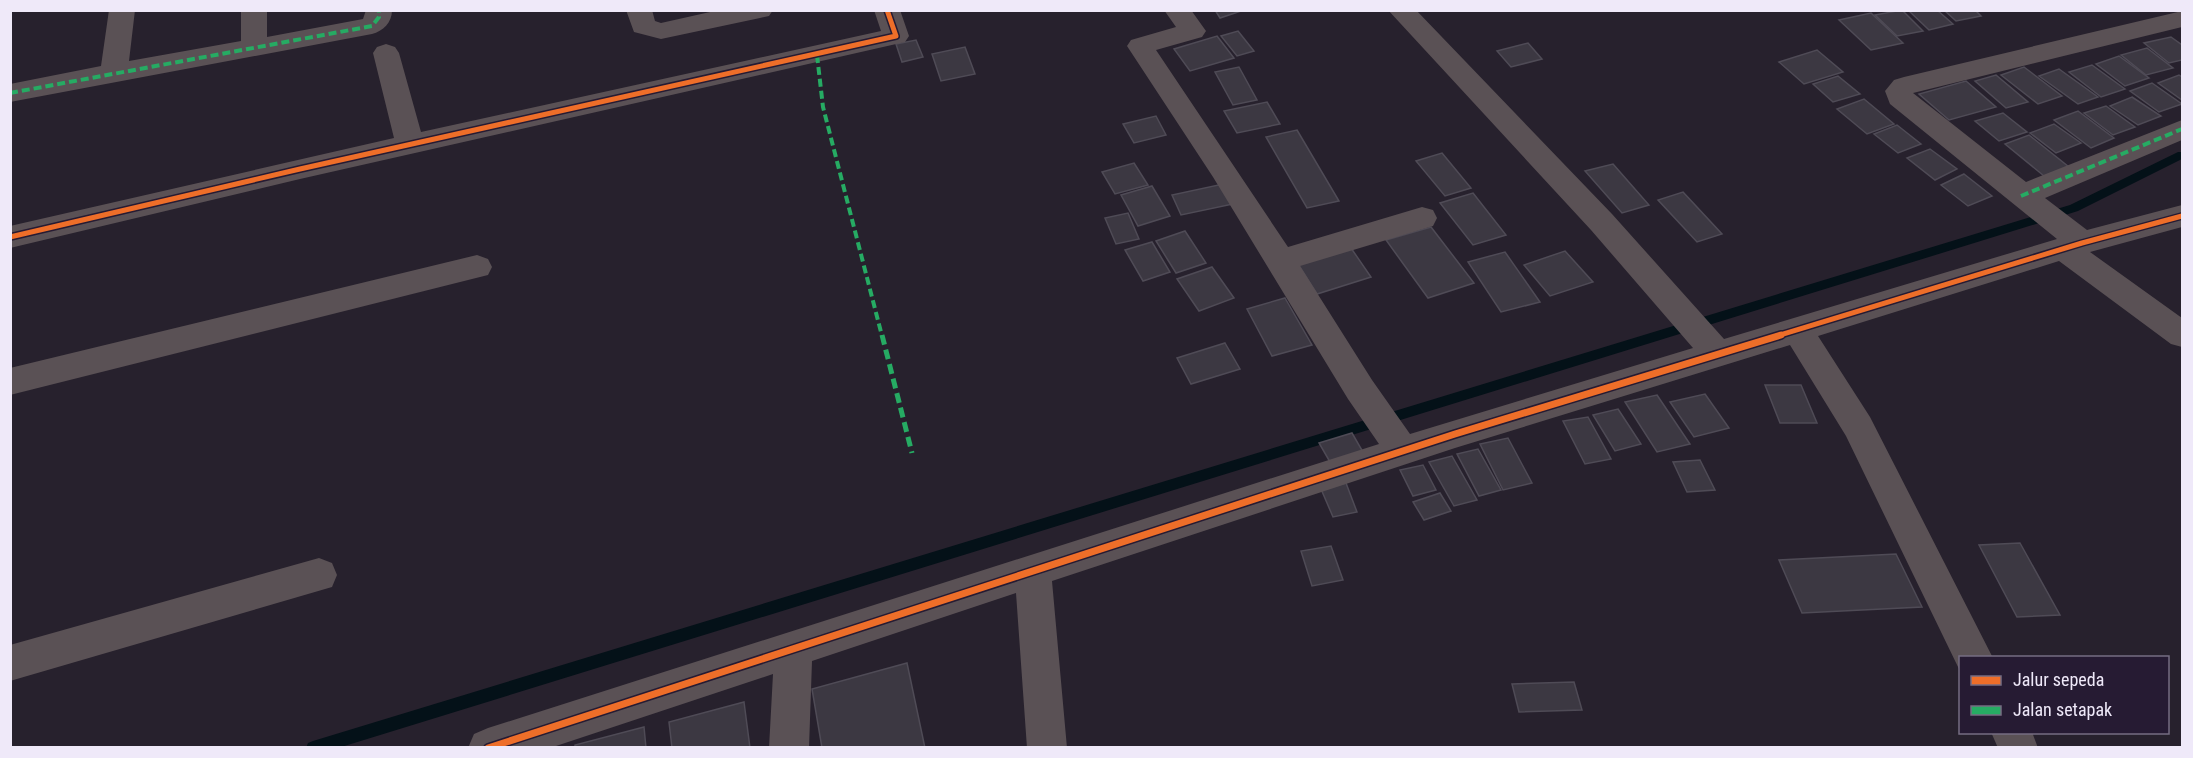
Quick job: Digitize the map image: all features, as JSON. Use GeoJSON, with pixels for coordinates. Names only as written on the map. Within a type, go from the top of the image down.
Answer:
{"type":"FeatureCollection","features":[{"type":"Feature","properties":{"kind":"street"},"geometry":{"type":"LineString","coordinates":[[114,71],[122,10]]}},
{"type":"Feature","properties":{"kind":"street"},"geometry":{"type":"LineString","coordinates":[[254,10],[254,49]]}},
{"type":"Feature","properties":{"kind":"street"},"geometry":{"type":"LineString","coordinates":[[10,93],[114,71],[254,49],[372,26],[379,17],[379,10]]}},
{"type":"Feature","properties":{"kind":"street"},"geometry":{"type":"LineString","coordinates":[[639,10],[643,26],[661,31],[760,10]]}},
{"type":"Feature","properties":{"kind":"street"},"geometry":{"type":"LineString","coordinates":[[10,237],[896,36],[886,10]]}},
{"type":"Feature","properties":{"kind":"street"},"geometry":{"type":"LineString","coordinates":[[1177,10],[1193,31],[1140,46],[1282,260],[1359,387],[1394,439]]}},
{"type":"Feature","properties":{"kind":"street"},"geometry":{"type":"LineString","coordinates":[[1401,10],[1676,303],[1708,343]]}},
{"type":"Feature","properties":{"kind":"street"},"geometry":{"type":"LineString","coordinates":[[2182,19],[1904,86],[1899,91],[1900,97],[2027,200],[2069,240],[2182,335]]}},
{"type":"Feature","properties":{"kind":"street"},"geometry":{"type":"LineString","coordinates":[[386,53],[410,145]]}},
{"type":"Feature","properties":{"kind":"street"},"geometry":{"type":"LineString","coordinates":[[2027,200],[2182,129]]}},
{"type":"Feature","properties":{"kind":"street"},"geometry":{"type":"LineString","coordinates":[[488,747],[553,737],[793,649],[1033,570],[1394,439],[1708,343],[1797,329],[2069,240],[2182,216]]}},
{"type":"Feature","properties":{"kind":"street"},"geometry":{"type":"LineString","coordinates":[[1282,260],[1422,218]]}},
{"type":"Feature","properties":{"kind":"street"},"geometry":{"type":"LineString","coordinates":[[10,382],[477,267]]}},
{"type":"Feature","properties":{"kind":"street"},"geometry":{"type":"LineString","coordinates":[[1797,329],[1858,427],[1973,656]]}},
{"type":"Feature","properties":{"kind":"street"},"geometry":{"type":"LineString","coordinates":[[1033,570],[1047,747]]}},
{"type":"Feature","properties":{"kind":"street"},"geometry":{"type":"LineString","coordinates":[[10,663],[319,575]]}},
{"type":"Feature","properties":{"kind":"street"},"geometry":{"type":"LineString","coordinates":[[789,747],[793,649]]}},
{"type":"Feature","properties":{"kind":"building"},"geometry":{"type":"Polygon","coordinates":[[[1215,10],[1244,10],[1220,18],[1215,10]]]}},
{"type":"Feature","properties":{"kind":"building"},"geometry":{"type":"Polygon","coordinates":[[[1902,10],[1923,31],[1897,36],[1875,15],[1902,10]]]}},
{"type":"Feature","properties":{"kind":"building"},"geometry":{"type":"Polygon","coordinates":[[[1908,10],[1937,10],[1953,24],[1929,30],[1908,10]]]}},
{"type":"Feature","properties":{"kind":"building"},"geometry":{"type":"Polygon","coordinates":[[[1944,10],[1975,10],[1981,16],[1956,21],[1944,10]]]}},
{"type":"Feature","properties":{"kind":"building"},"geometry":{"type":"Polygon","coordinates":[[[1871,13],[1903,43],[1871,50],[1839,20],[1871,13]]]}},
{"type":"Feature","properties":{"kind":"building"},"geometry":{"type":"Polygon","coordinates":[[[1238,31],[1254,51],[1237,56],[1221,36],[1238,31]]]}},
{"type":"Feature","properties":{"kind":"building"},"geometry":{"type":"Polygon","coordinates":[[[1217,36],[1234,58],[1190,71],[1174,49],[1217,36]]]}},
{"type":"Feature","properties":{"kind":"building"},"geometry":{"type":"Polygon","coordinates":[[[2171,37],[2182,45],[2182,60],[2169,63],[2144,43],[2171,37]]]}},
{"type":"Feature","properties":{"kind":"building"},"geometry":{"type":"Polygon","coordinates":[[[916,40],[923,57],[902,62],[896,44],[916,40]]]}},
{"type":"Feature","properties":{"kind":"building"},"geometry":{"type":"Polygon","coordinates":[[[1528,43],[1542,59],[1511,67],[1497,51],[1528,43]]]}},
{"type":"Feature","properties":{"kind":"building"},"geometry":{"type":"Polygon","coordinates":[[[965,47],[975,74],[941,81],[932,54],[965,47]]]}},
{"type":"Feature","properties":{"kind":"building"},"geometry":{"type":"Polygon","coordinates":[[[2147,48],[2173,68],[2146,75],[2121,55],[2147,48]]]}},
{"type":"Feature","properties":{"kind":"building"},"geometry":{"type":"Polygon","coordinates":[[[1817,50],[1843,72],[1804,84],[1779,62],[1817,50]]]}},
{"type":"Feature","properties":{"kind":"building"},"geometry":{"type":"Polygon","coordinates":[[[2119,56],[2149,78],[2125,86],[2096,64],[2119,56]]]}},
{"type":"Feature","properties":{"kind":"building"},"geometry":{"type":"Polygon","coordinates":[[[2092,65],[2125,89],[2101,97],[2069,72],[2092,65]]]}},
{"type":"Feature","properties":{"kind":"building"},"geometry":{"type":"Polygon","coordinates":[[[1239,67],[1257,100],[1233,105],[1215,72],[1239,67]]]}},
{"type":"Feature","properties":{"kind":"building"},"geometry":{"type":"Polygon","coordinates":[[[2024,67],[2062,96],[2038,104],[2001,75],[2024,67]]]}},
{"type":"Feature","properties":{"kind":"building"},"geometry":{"type":"Polygon","coordinates":[[[2059,69],[2098,97],[2078,104],[2039,76],[2059,69]]]}},
{"type":"Feature","properties":{"kind":"building"},"geometry":{"type":"Polygon","coordinates":[[[1996,75],[2028,102],[2006,108],[1975,81],[1996,75]]]}},
{"type":"Feature","properties":{"kind":"building"},"geometry":{"type":"Polygon","coordinates":[[[2179,75],[2182,77],[2182,100],[2158,83],[2179,75]]]}},
{"type":"Feature","properties":{"kind":"building"},"geometry":{"type":"Polygon","coordinates":[[[1838,76],[1860,94],[1833,102],[1813,84],[1838,76]]]}},
{"type":"Feature","properties":{"kind":"building"},"geometry":{"type":"Polygon","coordinates":[[[1966,81],[1996,107],[1949,120],[1919,94],[1966,81]]]}},
{"type":"Feature","properties":{"kind":"building"},"geometry":{"type":"Polygon","coordinates":[[[2152,83],[2182,104],[2159,112],[2130,91],[2152,83]]]}},
{"type":"Feature","properties":{"kind":"building"},"geometry":{"type":"Polygon","coordinates":[[[2132,97],[2161,116],[2138,125],[2110,106],[2132,97]]]}},
{"type":"Feature","properties":{"kind":"building"},"geometry":{"type":"Polygon","coordinates":[[[1864,99],[1894,124],[1867,134],[1837,109],[1864,99]]]}},
{"type":"Feature","properties":{"kind":"building"},"geometry":{"type":"Polygon","coordinates":[[[1267,102],[1280,124],[1237,133],[1224,111],[1267,102]]]}},
{"type":"Feature","properties":{"kind":"building"},"geometry":{"type":"Polygon","coordinates":[[[2106,106],[2135,127],[2113,135],[2084,113],[2106,106]]]}},
{"type":"Feature","properties":{"kind":"building"},"geometry":{"type":"Polygon","coordinates":[[[2078,111],[2114,138],[2091,148],[2054,120],[2078,111]]]}},
{"type":"Feature","properties":{"kind":"building"},"geometry":{"type":"Polygon","coordinates":[[[2003,113],[2027,132],[1999,141],[1975,121],[2003,113]]]}},
{"type":"Feature","properties":{"kind":"building"},"geometry":{"type":"Polygon","coordinates":[[[1156,116],[1166,135],[1134,143],[1123,124],[1156,116]]]}},
{"type":"Feature","properties":{"kind":"building"},"geometry":{"type":"Polygon","coordinates":[[[2054,124],[2081,143],[2056,153],[2030,133],[2054,124]]]}},
{"type":"Feature","properties":{"kind":"building"},"geometry":{"type":"Polygon","coordinates":[[[1897,125],[1921,144],[1898,153],[1874,134],[1897,125]]]}},
{"type":"Feature","properties":{"kind":"building"},"geometry":{"type":"Polygon","coordinates":[[[1297,130],[1339,201],[1307,208],[1266,137],[1297,130]]]}},
{"type":"Feature","properties":{"kind":"building"},"geometry":{"type":"Polygon","coordinates":[[[2029,135],[2069,167],[2044,176],[2005,144],[2029,135]]]}},
{"type":"Feature","properties":{"kind":"building"},"geometry":{"type":"Polygon","coordinates":[[[1930,149],[1957,169],[1935,180],[1907,158],[1930,149]]]}},
{"type":"Feature","properties":{"kind":"building"},"geometry":{"type":"Polygon","coordinates":[[[1442,153],[1471,188],[1445,196],[1416,161],[1442,153]]]}},
{"type":"Feature","properties":{"kind":"building"},"geometry":{"type":"Polygon","coordinates":[[[1134,163],[1148,185],[1115,194],[1102,172],[1134,163]]]}},
{"type":"Feature","properties":{"kind":"building"},"geometry":{"type":"Polygon","coordinates":[[[1613,164],[1649,205],[1622,213],[1585,171],[1613,164]]]}},
{"type":"Feature","properties":{"kind":"building"},"geometry":{"type":"Polygon","coordinates":[[[1964,174],[1992,196],[1968,206],[1941,185],[1964,174]]]}},
{"type":"Feature","properties":{"kind":"building"},"geometry":{"type":"Polygon","coordinates":[[[1223,184],[1233,204],[1181,215],[1172,195],[1223,184]]]}},
{"type":"Feature","properties":{"kind":"building"},"geometry":{"type":"Polygon","coordinates":[[[1152,186],[1170,216],[1138,226],[1121,195],[1152,186]]]}},
{"type":"Feature","properties":{"kind":"building"},"geometry":{"type":"Polygon","coordinates":[[[1683,192],[1722,234],[1697,242],[1658,200],[1683,192]]]}},
{"type":"Feature","properties":{"kind":"building"},"geometry":{"type":"Polygon","coordinates":[[[1473,193],[1506,235],[1473,245],[1440,203],[1473,193]]]}},
{"type":"Feature","properties":{"kind":"building"},"geometry":{"type":"Polygon","coordinates":[[[1128,213],[1139,239],[1116,244],[1105,218],[1128,213]]]}},
{"type":"Feature","properties":{"kind":"building"},"geometry":{"type":"Polygon","coordinates":[[[1431,227],[1474,283],[1428,298],[1386,240],[1431,227]]]}},
{"type":"Feature","properties":{"kind":"building"},"geometry":{"type":"Polygon","coordinates":[[[1185,231],[1206,263],[1176,273],[1156,241],[1185,231]]]}},
{"type":"Feature","properties":{"kind":"building"},"geometry":{"type":"Polygon","coordinates":[[[1152,242],[1170,272],[1143,281],[1125,250],[1152,242]]]}},
{"type":"Feature","properties":{"kind":"building"},"geometry":{"type":"Polygon","coordinates":[[[1351,248],[1371,277],[1317,294],[1298,264],[1351,248]]]}},
{"type":"Feature","properties":{"kind":"building"},"geometry":{"type":"Polygon","coordinates":[[[1565,251],[1593,282],[1550,296],[1524,265],[1565,251]]]}},
{"type":"Feature","properties":{"kind":"building"},"geometry":{"type":"Polygon","coordinates":[[[1505,252],[1540,302],[1501,312],[1468,262],[1505,252]]]}},
{"type":"Feature","properties":{"kind":"building"},"geometry":{"type":"Polygon","coordinates":[[[1212,267],[1234,298],[1199,311],[1177,279],[1212,267]]]}},
{"type":"Feature","properties":{"kind":"building"},"geometry":{"type":"Polygon","coordinates":[[[1285,298],[1312,345],[1272,356],[1247,309],[1285,298]]]}},
{"type":"Feature","properties":{"kind":"building"},"geometry":{"type":"Polygon","coordinates":[[[1225,343],[1240,369],[1191,384],[1177,358],[1225,343]]]}},
{"type":"Feature","properties":{"kind":"building"},"geometry":{"type":"Polygon","coordinates":[[[1765,385],[1801,385],[1817,423],[1780,423],[1765,385]]]}},
{"type":"Feature","properties":{"kind":"building"},"geometry":{"type":"Polygon","coordinates":[[[1705,394],[1729,428],[1694,437],[1670,402],[1705,394]]]}},
{"type":"Feature","properties":{"kind":"building"},"geometry":{"type":"Polygon","coordinates":[[[1657,395],[1690,444],[1657,452],[1625,402],[1657,395]]]}},
{"type":"Feature","properties":{"kind":"building"},"geometry":{"type":"Polygon","coordinates":[[[1618,409],[1641,444],[1615,451],[1593,415],[1618,409]]]}},
{"type":"Feature","properties":{"kind":"building"},"geometry":{"type":"Polygon","coordinates":[[[1588,417],[1611,459],[1585,464],[1563,421],[1588,417]]]}},
{"type":"Feature","properties":{"kind":"building"},"geometry":{"type":"Polygon","coordinates":[[[1352,433],[1363,452],[1330,462],[1319,443],[1352,433]]]}},
{"type":"Feature","properties":{"kind":"building"},"geometry":{"type":"Polygon","coordinates":[[[1508,438],[1532,483],[1503,490],[1480,444],[1508,438]]]}},
{"type":"Feature","properties":{"kind":"building"},"geometry":{"type":"Polygon","coordinates":[[[1478,449],[1501,490],[1479,496],[1457,454],[1478,449]]]}},
{"type":"Feature","properties":{"kind":"building"},"geometry":{"type":"Polygon","coordinates":[[[1452,456],[1477,500],[1454,506],[1429,462],[1452,456]]]}},
{"type":"Feature","properties":{"kind":"building"},"geometry":{"type":"Polygon","coordinates":[[[1700,460],[1715,490],[1687,492],[1673,462],[1700,460]]]}},
{"type":"Feature","properties":{"kind":"building"},"geometry":{"type":"Polygon","coordinates":[[[1423,465],[1436,490],[1413,496],[1400,470],[1423,465]]]}},
{"type":"Feature","properties":{"kind":"building"},"geometry":{"type":"Polygon","coordinates":[[[1346,483],[1357,512],[1333,517],[1321,489],[1346,483]]]}},
{"type":"Feature","properties":{"kind":"building"},"geometry":{"type":"Polygon","coordinates":[[[1440,493],[1451,511],[1424,520],[1413,502],[1440,493]]]}},
{"type":"Feature","properties":{"kind":"building"},"geometry":{"type":"Polygon","coordinates":[[[2020,543],[2060,615],[2017,617],[1979,545],[2020,543]]]}},
{"type":"Feature","properties":{"kind":"building"},"geometry":{"type":"Polygon","coordinates":[[[1331,546],[1343,580],[1312,586],[1301,551],[1331,546]]]}},
{"type":"Feature","properties":{"kind":"building"},"geometry":{"type":"Polygon","coordinates":[[[1896,554],[1922,607],[1802,613],[1779,560],[1896,554]]]}},
{"type":"Feature","properties":{"kind":"building"},"geometry":{"type":"Polygon","coordinates":[[[907,663],[925,748],[822,748],[812,689],[907,663]]]}},
{"type":"Feature","properties":{"kind":"building"},"geometry":{"type":"Polygon","coordinates":[[[1574,682],[1582,710],[1519,712],[1512,684],[1574,682]]]}},
{"type":"Feature","properties":{"kind":"building"},"geometry":{"type":"Polygon","coordinates":[[[744,702],[750,748],[672,748],[669,722],[744,702]]]}},
{"type":"Feature","properties":{"kind":"building"},"geometry":{"type":"Polygon","coordinates":[[[644,727],[646,748],[575,748],[575,745],[644,727]]]}},
{"type":"Feature","properties":{"kind":"waterway"},"geometry":{"type":"LineString","coordinates":[[313,748],[2074,208],[2182,155]]}},
{"type":"Feature","properties":{"kind":"marked path"},"geometry":{"type":"LineString","coordinates":[[10,93],[372,26],[379,17],[379,10]]}},
{"type":"Feature","properties":{"kind":"marked path"},"geometry":{"type":"LineString","coordinates":[[817,55],[823,107],[912,453]]}},
{"type":"Feature","properties":{"kind":"marked path"},"geometry":{"type":"LineString","coordinates":[[2021,196],[2182,129]]}},
{"type":"Feature","properties":{"kind":"cycle path"},"geometry":{"type":"LineString","coordinates":[[10,237],[300,169],[896,36],[887,10]]}},
{"type":"Feature","properties":{"kind":"cycle path"},"geometry":{"type":"LineString","coordinates":[[488,748],[1455,434],[2082,243],[2182,216]]}}]}
